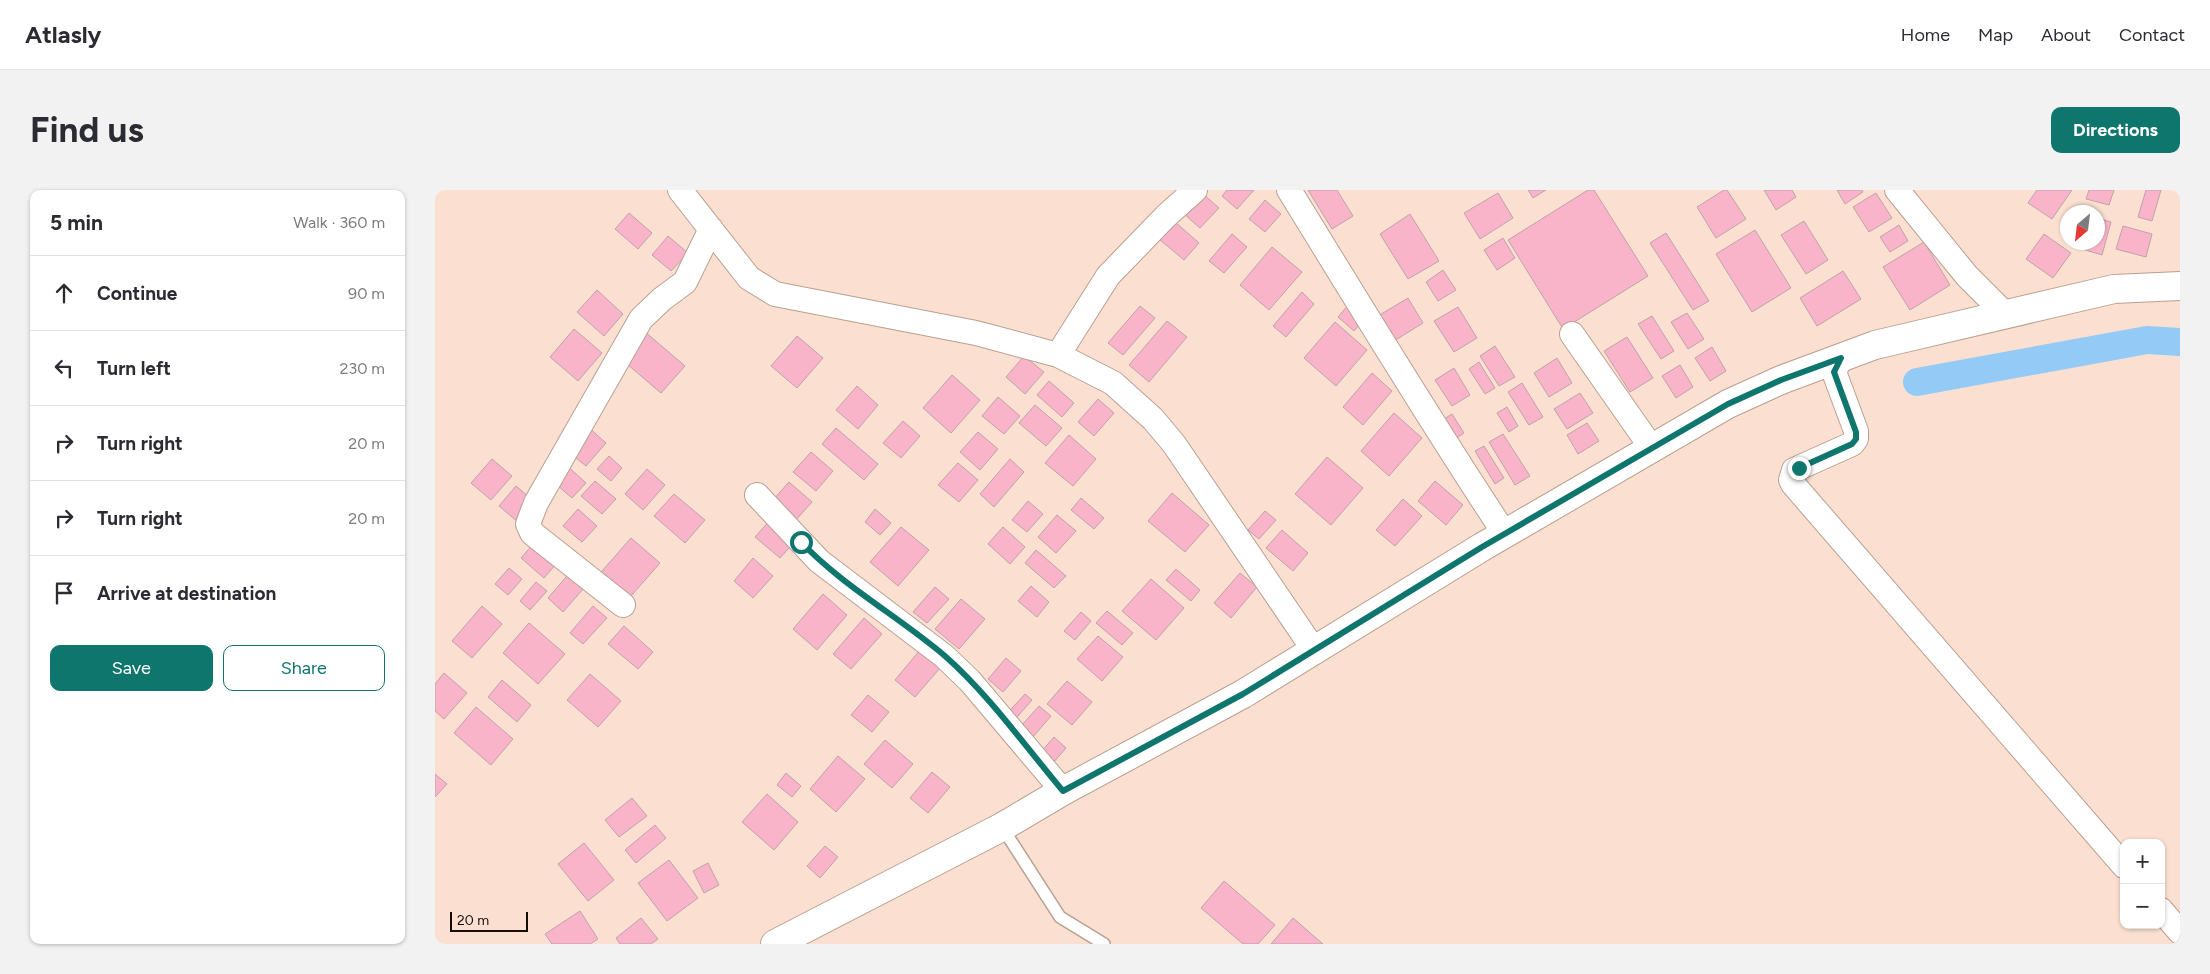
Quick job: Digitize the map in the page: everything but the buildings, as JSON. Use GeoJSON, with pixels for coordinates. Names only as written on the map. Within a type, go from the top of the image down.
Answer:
{"type":"FeatureCollection","features":[{"type":"Feature","properties":{"kind":"main road"},"geometry":{"type":"LineString","coordinates":[[775,944],[1005,832],[1063,791],[1243,694],[1505,534],[1651,447],[1728,404],[1781,380],[1838,365],[1875,345],[2114,290],[2180,286]]}},
{"type":"Feature","properties":{"kind":"street"},"geometry":{"type":"LineString","coordinates":[[680,190],[749,278],[775,294],[976,333],[1058,355],[1113,383],[1153,419],[1174,444],[1314,650]]}},
{"type":"Feature","properties":{"kind":"street"},"geometry":{"type":"LineString","coordinates":[[1058,355],[1108,276],[1166,216],[1195,190]]}},
{"type":"Feature","properties":{"kind":"street"},"geometry":{"type":"LineString","coordinates":[[1289,190],[1366,312],[1429,419],[1505,534]]}},
{"type":"Feature","properties":{"kind":"street"},"geometry":{"type":"LineString","coordinates":[[1897,190],[1967,276],[2005,314]]}},
{"type":"Feature","properties":{"kind":"street"},"geometry":{"type":"LineString","coordinates":[[623,605],[532,533],[528,524],[536,502],[641,319],[661,299],[685,282],[711,229]]}},
{"type":"Feature","properties":{"kind":"street"},"geometry":{"type":"LineString","coordinates":[[1572,334],[1651,447]]}},
{"type":"Feature","properties":{"kind":"street"},"geometry":{"type":"LineString","coordinates":[[1838,365],[1856,432],[1856,439],[1852,444],[1794,470],[1791,480],[1793,484],[2120,861]]}},
{"type":"Feature","properties":{"kind":"street"},"geometry":{"type":"LineString","coordinates":[[757,496],[819,561],[945,656],[970,681],[1063,791]]}},
{"type":"Feature","properties":{"kind":"street"},"geometry":{"type":"LineString","coordinates":[[2165,915],[2180,932]]}},
{"type":"Feature","properties":{"kind":"lane"},"geometry":{"type":"LineString","coordinates":[[1005,832],[1038,886],[1060,917],[1104,944]]}},
{"type":"Feature","properties":{"kind":"waterway"},"geometry":{"type":"LineString","coordinates":[[1917,382],[2147,340],[2180,342]]}},
{"type":"Feature","properties":{"kind":"route"},"geometry":{"type":"LineString","coordinates":[[801,542],[819,561],[848,584],[945,656],[970,681],[1063,791],[1243,694],[1482,547],[1651,447],[1728,404],[1781,380],[1841,358],[1834,372],[1856,432],[1856,439],[1852,444],[1799,468]]}}]}
